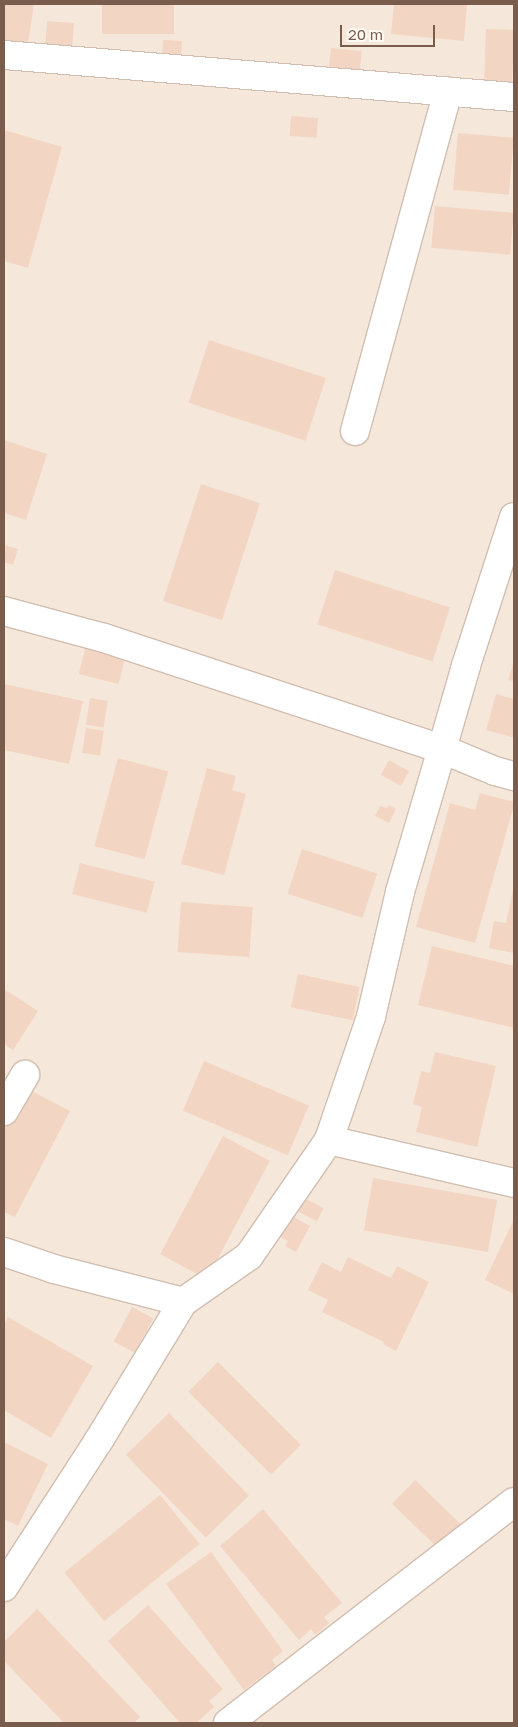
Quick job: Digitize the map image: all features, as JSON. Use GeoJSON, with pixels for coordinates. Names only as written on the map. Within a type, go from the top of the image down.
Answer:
{"type":"FeatureCollection","features":[{"type":"Feature","properties":{"kind":"street"},"geometry":{"type":"LineString","coordinates":[[4,56],[514,97]]}},
{"type":"Feature","properties":{"kind":"street"},"geometry":{"type":"LineString","coordinates":[[355,431],[448,92]]}},
{"type":"Feature","properties":{"kind":"street"},"geometry":{"type":"LineString","coordinates":[[4,1587],[94,1448],[183,1302],[249,1256],[329,1140],[370,1017],[400,892],[466,666],[514,516]]}},
{"type":"Feature","properties":{"kind":"street"},"geometry":{"type":"LineString","coordinates":[[4,611],[104,638],[442,749],[495,771],[514,776]]}},
{"type":"Feature","properties":{"kind":"street"},"geometry":{"type":"LineString","coordinates":[[4,1112],[25,1075]]}},
{"type":"Feature","properties":{"kind":"street"},"geometry":{"type":"LineString","coordinates":[[329,1140],[514,1183]]}},
{"type":"Feature","properties":{"kind":"street"},"geometry":{"type":"LineString","coordinates":[[4,1252],[54,1269],[183,1302]]}},
{"type":"Feature","properties":{"kind":"street"},"geometry":{"type":"LineString","coordinates":[[228,1723],[514,1502]]}},
{"type":"Feature","properties":{"kind":"shaded area"},"geometry":{"type":"Polygon","coordinates":[[[4,4],[514,4],[514,1723],[4,1723],[4,4]]]}},
{"type":"Feature","properties":{"kind":"building"},"geometry":{"type":"Polygon","coordinates":[[[4,4],[34,4],[28,43],[4,40],[4,4]]]}},
{"type":"Feature","properties":{"kind":"building"},"geometry":{"type":"Polygon","coordinates":[[[102,4],[174,4],[174,34],[102,34],[102,4]]]}},
{"type":"Feature","properties":{"kind":"building"},"geometry":{"type":"Polygon","coordinates":[[[394,4],[467,4],[464,41],[391,34],[394,4]]]}},
{"type":"Feature","properties":{"kind":"building"},"geometry":{"type":"Polygon","coordinates":[[[47,21],[74,23],[72,51],[45,49],[47,21]]]}},
{"type":"Feature","properties":{"kind":"building"},"geometry":{"type":"Polygon","coordinates":[[[486,29],[514,30],[512,85],[484,84],[486,29]]]}},
{"type":"Feature","properties":{"kind":"building"},"geometry":{"type":"Polygon","coordinates":[[[163,40],[182,41],[181,59],[162,58],[163,40]]]}},
{"type":"Feature","properties":{"kind":"building"},"geometry":{"type":"Polygon","coordinates":[[[331,48],[362,51],[359,74],[329,71],[331,48]]]}},
{"type":"Feature","properties":{"kind":"building"},"geometry":{"type":"Polygon","coordinates":[[[291,116],[318,118],[317,138],[290,136],[291,116]]]}},
{"type":"Feature","properties":{"kind":"building"},"geometry":{"type":"Polygon","coordinates":[[[4,130],[62,147],[28,268],[4,261],[4,130]]]}},
{"type":"Feature","properties":{"kind":"building"},"geometry":{"type":"Polygon","coordinates":[[[458,133],[514,138],[509,195],[453,190],[458,133]]]}},
{"type":"Feature","properties":{"kind":"building"},"geometry":{"type":"Polygon","coordinates":[[[435,206],[514,213],[510,255],[431,248],[435,206]]]}},
{"type":"Feature","properties":{"kind":"building"},"geometry":{"type":"Polygon","coordinates":[[[209,340],[326,378],[306,441],[189,403],[209,340]]]}},
{"type":"Feature","properties":{"kind":"building"},"geometry":{"type":"Polygon","coordinates":[[[4,440],[47,454],[26,520],[4,513],[4,440]]]}},
{"type":"Feature","properties":{"kind":"building"},"geometry":{"type":"Polygon","coordinates":[[[201,484],[260,503],[222,620],[163,601],[201,484]]]}},
{"type":"Feature","properties":{"kind":"building"},"geometry":{"type":"Polygon","coordinates":[[[4,545],[18,549],[13,565],[4,562],[4,545]]]}},
{"type":"Feature","properties":{"kind":"building"},"geometry":{"type":"Polygon","coordinates":[[[335,570],[450,607],[432,662],[317,624],[335,570]]]}},
{"type":"Feature","properties":{"kind":"building"},"geometry":{"type":"Polygon","coordinates":[[[87,641],[127,651],[119,684],[79,674],[87,641]]]}},
{"type":"Feature","properties":{"kind":"building"},"geometry":{"type":"Polygon","coordinates":[[[514,661],[514,681],[508,680],[514,661]]]}},
{"type":"Feature","properties":{"kind":"building"},"geometry":{"type":"Polygon","coordinates":[[[4,684],[83,701],[69,764],[4,750],[4,684]]]}},
{"type":"Feature","properties":{"kind":"building"},"geometry":{"type":"Polygon","coordinates":[[[496,694],[514,699],[514,738],[486,730],[496,694]]]}},
{"type":"Feature","properties":{"kind":"building"},"geometry":{"type":"Polygon","coordinates":[[[90,698],[108,701],[104,727],[86,725],[90,698]]]}},
{"type":"Feature","properties":{"kind":"building"},"geometry":{"type":"Polygon","coordinates":[[[86,728],[104,731],[100,756],[82,753],[86,728]]]}},
{"type":"Feature","properties":{"kind":"building"},"geometry":{"type":"Polygon","coordinates":[[[118,758],[168,771],[145,859],[94,846],[118,758]]]}},
{"type":"Feature","properties":{"kind":"building"},"geometry":{"type":"Polygon","coordinates":[[[389,760],[409,771],[401,786],[381,775],[389,760]]]}},
{"type":"Feature","properties":{"kind":"building"},"geometry":{"type":"Polygon","coordinates":[[[207,768],[236,776],[232,790],[246,794],[224,875],[181,864],[207,768]]]}},
{"type":"Feature","properties":{"kind":"building"},"geometry":{"type":"Polygon","coordinates":[[[480,793],[514,802],[514,805],[475,943],[416,927],[450,803],[475,810],[480,793]]]}},
{"type":"Feature","properties":{"kind":"building"},"geometry":{"type":"Polygon","coordinates":[[[389,805],[396,809],[389,823],[375,816],[380,806],[387,808],[389,805]]]}},
{"type":"Feature","properties":{"kind":"building"},"geometry":{"type":"Polygon","coordinates":[[[302,849],[377,873],[363,918],[287,894],[302,849]]]}},
{"type":"Feature","properties":{"kind":"building"},"geometry":{"type":"Polygon","coordinates":[[[80,863],[155,882],[147,913],[72,894],[80,863]]]}},
{"type":"Feature","properties":{"kind":"building"},"geometry":{"type":"Polygon","coordinates":[[[514,886],[514,953],[489,948],[494,921],[506,923],[514,886]]]}},
{"type":"Feature","properties":{"kind":"building"},"geometry":{"type":"Polygon","coordinates":[[[181,902],[253,907],[249,957],[178,952],[181,902]]]}},
{"type":"Feature","properties":{"kind":"building"},"geometry":{"type":"Polygon","coordinates":[[[432,946],[514,966],[514,1028],[418,1005],[432,946]]]}},
{"type":"Feature","properties":{"kind":"building"},"geometry":{"type":"Polygon","coordinates":[[[298,974],[360,987],[353,1020],[291,1007],[298,974]]]}},
{"type":"Feature","properties":{"kind":"building"},"geometry":{"type":"Polygon","coordinates":[[[4,989],[38,1011],[13,1050],[4,1044],[4,989]]]}},
{"type":"Feature","properties":{"kind":"building"},"geometry":{"type":"Polygon","coordinates":[[[435,1052],[496,1066],[477,1147],[416,1132],[422,1107],[413,1104],[421,1071],[430,1073],[435,1052]]]}},
{"type":"Feature","properties":{"kind":"building"},"geometry":{"type":"Polygon","coordinates":[[[204,1061],[309,1106],[288,1155],[183,1111],[204,1061]]]}},
{"type":"Feature","properties":{"kind":"building"},"geometry":{"type":"Polygon","coordinates":[[[22,1086],[70,1111],[15,1217],[4,1212],[4,1121],[22,1086]]]}},
{"type":"Feature","properties":{"kind":"building"},"geometry":{"type":"Polygon","coordinates":[[[223,1136],[270,1161],[207,1279],[160,1254],[223,1136]]]}},
{"type":"Feature","properties":{"kind":"building"},"geometry":{"type":"Polygon","coordinates":[[[373,1178],[497,1200],[488,1252],[364,1230],[373,1178]]]}},
{"type":"Feature","properties":{"kind":"building"},"geometry":{"type":"Polygon","coordinates":[[[304,1198],[324,1208],[317,1221],[297,1211],[304,1198]]]}},
{"type":"Feature","properties":{"kind":"building"},"geometry":{"type":"Polygon","coordinates":[[[290,1215],[310,1226],[296,1252],[285,1246],[288,1241],[279,1236],[290,1215]]]}},
{"type":"Feature","properties":{"kind":"building"},"geometry":{"type":"Polygon","coordinates":[[[514,1219],[514,1294],[485,1280],[514,1219]]]}},
{"type":"Feature","properties":{"kind":"building"},"geometry":{"type":"Polygon","coordinates":[[[348,1257],[391,1278],[397,1266],[429,1282],[396,1351],[383,1344],[384,1342],[322,1312],[328,1300],[308,1290],[322,1262],[341,1272],[348,1257]]]}},
{"type":"Feature","properties":{"kind":"building"},"geometry":{"type":"Polygon","coordinates":[[[132,1307],[153,1318],[135,1353],[114,1341],[132,1307]]]}},
{"type":"Feature","properties":{"kind":"building"},"geometry":{"type":"Polygon","coordinates":[[[8,1317],[93,1366],[51,1438],[4,1410],[4,1324],[8,1317]]]}},
{"type":"Feature","properties":{"kind":"building"},"geometry":{"type":"Polygon","coordinates":[[[218,1362],[301,1445],[271,1474],[188,1392],[218,1362]]]}},
{"type":"Feature","properties":{"kind":"building"},"geometry":{"type":"Polygon","coordinates":[[[169,1413],[249,1496],[206,1537],[126,1455],[169,1413]]]}},
{"type":"Feature","properties":{"kind":"building"},"geometry":{"type":"Polygon","coordinates":[[[4,1442],[48,1464],[18,1526],[4,1519],[4,1442]]]}},
{"type":"Feature","properties":{"kind":"building"},"geometry":{"type":"Polygon","coordinates":[[[415,1480],[462,1525],[439,1549],[392,1504],[415,1480]]]}},
{"type":"Feature","properties":{"kind":"building"},"geometry":{"type":"Polygon","coordinates":[[[160,1495],[200,1544],[104,1621],[64,1572],[160,1495]]]}},
{"type":"Feature","properties":{"kind":"building"},"geometry":{"type":"Polygon","coordinates":[[[263,1509],[342,1603],[324,1617],[329,1623],[315,1635],[311,1629],[299,1640],[220,1546],[263,1509]]]}},
{"type":"Feature","properties":{"kind":"building"},"geometry":{"type":"Polygon","coordinates":[[[211,1552],[283,1651],[272,1660],[276,1666],[244,1690],[166,1584],[211,1552]]]}},
{"type":"Feature","properties":{"kind":"building"},"geometry":{"type":"Polygon","coordinates":[[[148,1605],[223,1689],[209,1701],[214,1707],[196,1723],[180,1723],[108,1641],[148,1605]]]}},
{"type":"Feature","properties":{"kind":"building"},"geometry":{"type":"Polygon","coordinates":[[[37,1609],[140,1717],[134,1723],[64,1723],[4,1661],[4,1642],[37,1609]]]}}]}
